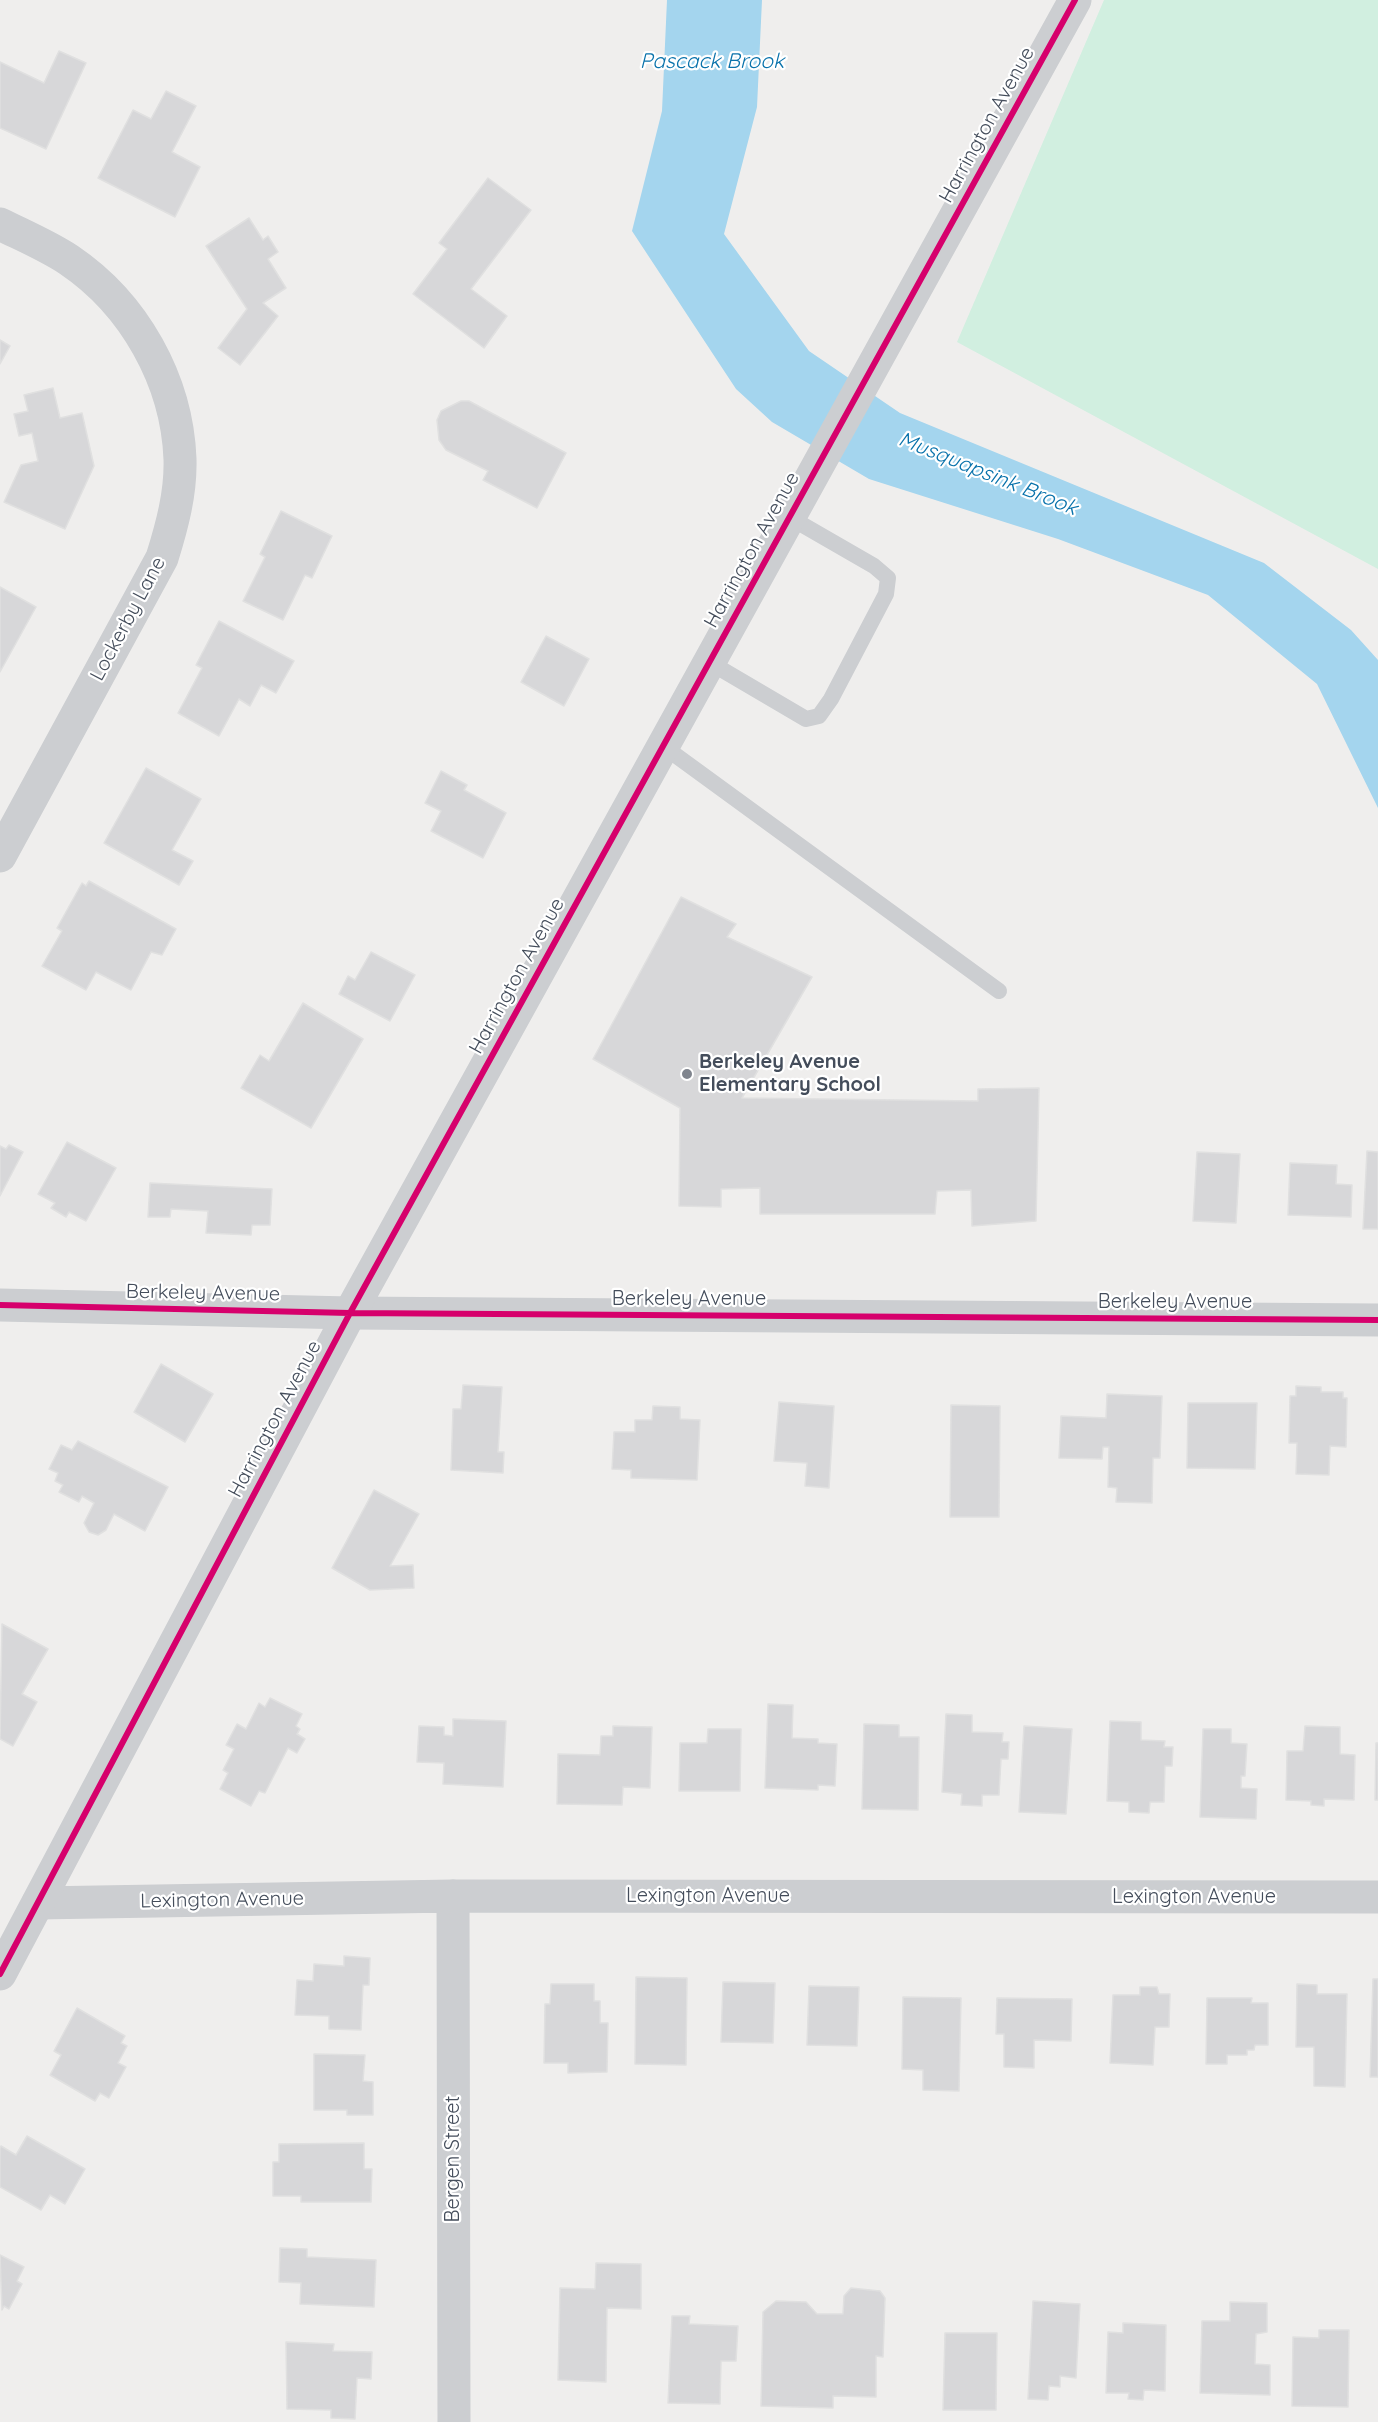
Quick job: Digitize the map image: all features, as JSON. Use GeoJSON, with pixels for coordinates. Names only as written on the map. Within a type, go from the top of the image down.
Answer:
{"type":"FeatureCollection","features":[{"type":"Feature","properties":{"kind":"street","name":"Harrington Avenue"},"geometry":{"type":"LineString","coordinates":[[0,1974],[350,1313],[1075,0]]}},
{"type":"Feature","properties":{"kind":"street","name":"Lockerby Lane"},"geometry":{"type":"LineString","coordinates":[[0,224],[69,260],[109,293],[136,327],[158,364],[171,403],[180,460],[176,512],[162,558],[12,808],[0,856]]}},
{"type":"Feature","properties":{"kind":"street","name":"Berkeley Avenue"},"geometry":{"type":"LineString","coordinates":[[0,1305],[350,1313],[1378,1320]]}},
{"type":"Feature","properties":{"kind":"street","name":"Lexington Avenue"},"geometry":{"type":"LineString","coordinates":[[39,1903],[453,1896],[1378,1897]]}},
{"type":"Feature","properties":{"kind":"street","name":"Bergen Street"},"geometry":{"type":"LineString","coordinates":[[453,1896],[454,2422]]}},
{"type":"Feature","properties":{"kind":"lane"},"geometry":{"type":"LineString","coordinates":[[709,662],[806,719],[819,716],[831,699],[886,594],[888,578],[874,566],[789,517]]}},
{"type":"Feature","properties":{"kind":"lane"},"geometry":{"type":"LineString","coordinates":[[663,746],[999,991]]}},
{"type":"Feature","properties":{"kind":"green space"},"geometry":{"type":"Polygon","coordinates":[[[1104,0],[1378,0],[1378,569],[957,342],[1104,0]]]}},
{"type":"Feature","properties":{"kind":"water"},"geometry":{"type":"Polygon","coordinates":[[[667,0],[762,0],[757,107],[724,234],[809,351],[900,413],[1264,563],[1351,630],[1378,660],[1378,808],[1317,684],[1208,595],[1058,539],[869,479],[772,422],[736,389],[632,231],[662,111],[667,0]]]}},
{"type":"Feature","properties":{"kind":"building"},"geometry":{"type":"Polygon","coordinates":[[[59,51],[86,63],[46,149],[0,128],[0,62],[44,83],[59,51]]]}},
{"type":"Feature","properties":{"kind":"building"},"geometry":{"type":"Polygon","coordinates":[[[166,91],[196,106],[172,152],[200,167],[175,217],[98,178],[133,110],[151,119],[166,91]]]}},
{"type":"Feature","properties":{"kind":"building"},"geometry":{"type":"Polygon","coordinates":[[[488,178],[531,210],[471,289],[507,316],[484,348],[413,294],[447,249],[439,243],[488,178]]]}},
{"type":"Feature","properties":{"kind":"building"},"geometry":{"type":"Polygon","coordinates":[[[249,218],[263,240],[268,236],[278,252],[268,259],[286,288],[263,303],[278,316],[240,365],[218,348],[247,309],[206,246],[249,218]]]}},
{"type":"Feature","properties":{"kind":"building"},"geometry":{"type":"Polygon","coordinates":[[[0,340],[10,346],[0,364],[0,340]]]}},
{"type":"Feature","properties":{"kind":"building"},"geometry":{"type":"Polygon","coordinates":[[[53,388],[60,418],[82,413],[94,466],[65,529],[4,502],[21,465],[38,461],[32,433],[19,436],[14,414],[28,411],[24,395],[53,388]]]}},
{"type":"Feature","properties":{"kind":"building"},"geometry":{"type":"Polygon","coordinates":[[[461,401],[469,401],[566,453],[537,508],[483,480],[488,471],[446,450],[439,440],[437,420],[441,411],[461,401]]]}},
{"type":"Feature","properties":{"kind":"building"},"geometry":{"type":"Polygon","coordinates":[[[281,511],[332,536],[312,578],[305,575],[283,620],[243,601],[265,557],[260,554],[281,511]]]}},
{"type":"Feature","properties":{"kind":"building"},"geometry":{"type":"Polygon","coordinates":[[[0,587],[36,607],[0,672],[0,587]]]}},
{"type":"Feature","properties":{"kind":"building"},"geometry":{"type":"Polygon","coordinates":[[[219,621],[294,661],[276,693],[261,685],[250,706],[239,699],[219,736],[178,713],[202,668],[196,665],[219,621]]]}},
{"type":"Feature","properties":{"kind":"building"},"geometry":{"type":"Polygon","coordinates":[[[546,636],[589,659],[564,706],[521,682],[546,636]]]}},
{"type":"Feature","properties":{"kind":"building"},"geometry":{"type":"Polygon","coordinates":[[[146,768],[201,799],[172,850],[193,861],[179,885],[104,843],[146,768]]]}},
{"type":"Feature","properties":{"kind":"building"},"geometry":{"type":"Polygon","coordinates":[[[441,771],[467,785],[464,790],[506,813],[483,858],[431,831],[441,811],[425,803],[441,771]]]}},
{"type":"Feature","properties":{"kind":"building"},"geometry":{"type":"Polygon","coordinates":[[[89,881],[176,929],[162,955],[151,952],[131,990],[96,972],[86,990],[42,966],[62,931],[57,928],[82,883],[86,886],[89,881]]]}},
{"type":"Feature","properties":{"kind":"building","name":"Berkeley Avenue Elementary School"},"geometry":{"type":"Polygon","coordinates":[[[681,897],[736,924],[727,937],[812,977],[742,1098],[978,1101],[978,1089],[1039,1088],[1036,1221],[972,1226],[971,1190],[937,1191],[935,1214],[760,1214],[760,1188],[721,1189],[721,1207],[679,1206],[680,1108],[593,1059],[681,897]]]}},
{"type":"Feature","properties":{"kind":"building"},"geometry":{"type":"Polygon","coordinates":[[[371,952],[415,975],[390,1021],[339,994],[348,976],[355,980],[371,952]]]}},
{"type":"Feature","properties":{"kind":"building"},"geometry":{"type":"Polygon","coordinates":[[[303,1003],[363,1039],[311,1128],[241,1088],[260,1055],[269,1061],[303,1003]]]}},
{"type":"Feature","properties":{"kind":"building"},"geometry":{"type":"Polygon","coordinates":[[[67,1142],[116,1168],[86,1221],[69,1212],[66,1217],[51,1208],[55,1203],[38,1194],[67,1142]]]}},
{"type":"Feature","properties":{"kind":"building"},"geometry":{"type":"Polygon","coordinates":[[[9,1145],[23,1152],[0,1196],[0,1146],[6,1149],[9,1145]]]}},
{"type":"Feature","properties":{"kind":"building"},"geometry":{"type":"Polygon","coordinates":[[[1367,1151],[1378,1152],[1378,1229],[1363,1229],[1367,1151]]]}},
{"type":"Feature","properties":{"kind":"building"},"geometry":{"type":"Polygon","coordinates":[[[1197,1152],[1240,1154],[1236,1223],[1193,1221],[1197,1152]]]}},
{"type":"Feature","properties":{"kind":"building"},"geometry":{"type":"Polygon","coordinates":[[[1290,1163],[1337,1165],[1336,1184],[1352,1185],[1351,1217],[1288,1215],[1290,1163]]]}},
{"type":"Feature","properties":{"kind":"building"},"geometry":{"type":"Polygon","coordinates":[[[150,1183],[272,1189],[270,1225],[252,1225],[251,1235],[206,1233],[208,1211],[171,1209],[170,1217],[148,1217],[150,1183]]]}},
{"type":"Feature","properties":{"kind":"building"},"geometry":{"type":"Polygon","coordinates":[[[161,1364],[213,1394],[185,1442],[134,1412],[161,1364]]]}},
{"type":"Feature","properties":{"kind":"building"},"geometry":{"type":"Polygon","coordinates":[[[463,1385],[502,1387],[498,1452],[504,1452],[503,1473],[451,1470],[453,1409],[461,1409],[463,1385]]]}},
{"type":"Feature","properties":{"kind":"building"},"geometry":{"type":"Polygon","coordinates":[[[1296,1386],[1321,1387],[1321,1392],[1343,1392],[1343,1398],[1347,1398],[1346,1447],[1330,1446],[1329,1475],[1296,1474],[1297,1443],[1289,1443],[1290,1396],[1296,1396],[1296,1386]]]}},
{"type":"Feature","properties":{"kind":"building"},"geometry":{"type":"Polygon","coordinates":[[[1107,1394],[1162,1396],[1160,1458],[1153,1458],[1152,1503],[1116,1502],[1117,1488],[1108,1487],[1109,1447],[1103,1447],[1102,1459],[1059,1458],[1061,1416],[1106,1418],[1107,1394]]]}},
{"type":"Feature","properties":{"kind":"building"},"geometry":{"type":"Polygon","coordinates":[[[779,1402],[834,1406],[829,1488],[805,1486],[807,1463],[774,1461],[779,1402]]]}},
{"type":"Feature","properties":{"kind":"building"},"geometry":{"type":"Polygon","coordinates":[[[1188,1403],[1257,1403],[1255,1469],[1187,1468],[1188,1403]]]}},
{"type":"Feature","properties":{"kind":"building"},"geometry":{"type":"Polygon","coordinates":[[[951,1405],[1000,1406],[999,1517],[950,1517],[951,1405]]]}},
{"type":"Feature","properties":{"kind":"building"},"geometry":{"type":"Polygon","coordinates":[[[653,1406],[680,1407],[680,1419],[700,1420],[697,1480],[631,1478],[631,1470],[612,1469],[614,1432],[635,1432],[635,1420],[652,1420],[653,1406]]]}},
{"type":"Feature","properties":{"kind":"building"},"geometry":{"type":"Polygon","coordinates":[[[78,1441],[168,1487],[145,1531],[114,1514],[106,1530],[98,1535],[89,1532],[84,1523],[94,1503],[82,1496],[79,1502],[59,1492],[63,1485],[55,1481],[58,1473],[49,1469],[61,1445],[72,1450],[78,1441]]]}},
{"type":"Feature","properties":{"kind":"building"},"geometry":{"type":"Polygon","coordinates":[[[374,1490],[419,1514],[390,1566],[413,1565],[414,1588],[370,1590],[332,1568],[374,1490]]]}},
{"type":"Feature","properties":{"kind":"building"},"geometry":{"type":"Polygon","coordinates":[[[2,1624],[48,1649],[22,1694],[37,1702],[13,1746],[0,1739],[2,1624]]]}},
{"type":"Feature","properties":{"kind":"building"},"geometry":{"type":"Polygon","coordinates":[[[270,1698],[302,1714],[296,1726],[300,1729],[297,1734],[305,1739],[297,1753],[288,1748],[265,1793],[259,1791],[251,1806],[220,1789],[228,1773],[223,1770],[234,1749],[226,1745],[237,1724],[246,1729],[259,1703],[265,1707],[270,1698]]]}},
{"type":"Feature","properties":{"kind":"building"},"geometry":{"type":"Polygon","coordinates":[[[768,1704],[793,1705],[792,1738],[818,1739],[818,1743],[837,1744],[835,1786],[818,1785],[818,1790],[765,1788],[768,1704]]]}},
{"type":"Feature","properties":{"kind":"building"},"geometry":{"type":"Polygon","coordinates":[[[946,1714],[972,1715],[972,1732],[1003,1733],[1002,1742],[1009,1742],[1008,1759],[1001,1759],[999,1795],[982,1795],[982,1806],[961,1805],[962,1794],[942,1792],[946,1714]]]}},
{"type":"Feature","properties":{"kind":"building"},"geometry":{"type":"Polygon","coordinates":[[[453,1719],[506,1721],[503,1787],[443,1784],[444,1763],[417,1762],[419,1726],[444,1727],[444,1735],[453,1736],[453,1719]]]}},
{"type":"Feature","properties":{"kind":"building"},"geometry":{"type":"Polygon","coordinates":[[[1110,1721],[1141,1722],[1141,1740],[1165,1741],[1164,1747],[1173,1747],[1172,1766],[1165,1766],[1164,1802],[1150,1802],[1149,1813],[1129,1812],[1129,1802],[1107,1801],[1110,1721]]]}},
{"type":"Feature","properties":{"kind":"building"},"geometry":{"type":"Polygon","coordinates":[[[864,1724],[899,1725],[899,1737],[919,1737],[918,1810],[862,1809],[864,1724]]]}},
{"type":"Feature","properties":{"kind":"building"},"geometry":{"type":"Polygon","coordinates":[[[613,1726],[652,1727],[650,1788],[623,1787],[622,1805],[557,1804],[558,1754],[600,1755],[601,1736],[613,1736],[613,1726]]]}},
{"type":"Feature","properties":{"kind":"building"},"geometry":{"type":"Polygon","coordinates":[[[1024,1726],[1072,1729],[1066,1814],[1019,1812],[1024,1726]]]}},
{"type":"Feature","properties":{"kind":"building"},"geometry":{"type":"Polygon","coordinates":[[[1305,1726],[1340,1727],[1340,1754],[1355,1755],[1354,1800],[1324,1799],[1324,1806],[1311,1805],[1311,1801],[1286,1800],[1287,1751],[1303,1751],[1305,1726]]]}},
{"type":"Feature","properties":{"kind":"building"},"geometry":{"type":"Polygon","coordinates":[[[708,1729],[741,1729],[740,1791],[679,1791],[680,1743],[707,1743],[708,1729]]]}},
{"type":"Feature","properties":{"kind":"building"},"geometry":{"type":"Polygon","coordinates":[[[1203,1729],[1231,1729],[1231,1743],[1247,1744],[1245,1776],[1241,1776],[1241,1788],[1257,1789],[1256,1819],[1200,1817],[1203,1729]]]}},
{"type":"Feature","properties":{"kind":"building"},"geometry":{"type":"Polygon","coordinates":[[[1376,1743],[1378,1743],[1378,1800],[1375,1800],[1376,1743]]]}},
{"type":"Feature","properties":{"kind":"building"},"geometry":{"type":"Polygon","coordinates":[[[344,1956],[370,1958],[369,1985],[363,1985],[361,2030],[329,2029],[329,2016],[295,2015],[297,1980],[313,1981],[314,1964],[344,1966],[344,1956]]]}},
{"type":"Feature","properties":{"kind":"building"},"geometry":{"type":"Polygon","coordinates":[[[636,1977],[687,1978],[686,2065],[635,2064],[636,1977]]]}},
{"type":"Feature","properties":{"kind":"building"},"geometry":{"type":"Polygon","coordinates":[[[1373,1979],[1378,1979],[1378,2077],[1370,2077],[1373,1979]]]}},
{"type":"Feature","properties":{"kind":"building"},"geometry":{"type":"Polygon","coordinates":[[[723,1982],[775,1983],[773,2043],[721,2042],[723,1982]]]}},
{"type":"Feature","properties":{"kind":"building"},"geometry":{"type":"Polygon","coordinates":[[[551,1984],[594,1984],[594,2001],[600,2001],[600,2023],[608,2023],[607,2072],[568,2073],[568,2063],[544,2063],[545,2004],[550,2004],[551,1984]]]}},
{"type":"Feature","properties":{"kind":"building"},"geometry":{"type":"Polygon","coordinates":[[[1297,1984],[1317,1985],[1317,1994],[1347,1994],[1345,2087],[1314,2086],[1314,2047],[1296,2047],[1297,1984]]]}},
{"type":"Feature","properties":{"kind":"building"},"geometry":{"type":"Polygon","coordinates":[[[809,1986],[859,1987],[857,2046],[807,2045],[809,1986]]]}},
{"type":"Feature","properties":{"kind":"building"},"geometry":{"type":"Polygon","coordinates":[[[1140,1987],[1157,1987],[1159,1994],[1170,1994],[1169,2027],[1155,2027],[1153,2065],[1110,2063],[1113,1995],[1140,1995],[1140,1987]]]}},
{"type":"Feature","properties":{"kind":"building"},"geometry":{"type":"Polygon","coordinates":[[[903,1997],[961,1998],[959,2091],[923,2090],[923,2070],[902,2069],[903,1997]]]}},
{"type":"Feature","properties":{"kind":"building"},"geometry":{"type":"Polygon","coordinates":[[[997,1998],[1072,1999],[1071,2041],[1034,2040],[1034,2068],[1004,2067],[1004,2034],[996,2034],[997,1998]]]}},
{"type":"Feature","properties":{"kind":"building"},"geometry":{"type":"Polygon","coordinates":[[[1207,1998],[1252,1998],[1251,2003],[1268,2003],[1268,2045],[1255,2045],[1254,2050],[1247,2050],[1247,2055],[1227,2055],[1227,2064],[1206,2064],[1207,1998]]]}},
{"type":"Feature","properties":{"kind":"building"},"geometry":{"type":"Polygon","coordinates":[[[77,2008],[125,2036],[121,2043],[127,2046],[118,2063],[126,2067],[109,2098],[100,2093],[95,2101],[50,2075],[61,2055],[54,2051],[77,2008]]]}},
{"type":"Feature","properties":{"kind":"building"},"geometry":{"type":"Polygon","coordinates":[[[314,2054],[365,2055],[363,2081],[373,2082],[373,2115],[347,2115],[347,2110],[314,2110],[314,2054]]]}},
{"type":"Feature","properties":{"kind":"building"},"geometry":{"type":"Polygon","coordinates":[[[27,2136],[85,2169],[65,2204],[50,2195],[41,2210],[0,2187],[1,2146],[16,2155],[27,2136]]]}},
{"type":"Feature","properties":{"kind":"building"},"geometry":{"type":"Polygon","coordinates":[[[364,2143],[364,2169],[372,2169],[371,2202],[301,2202],[301,2196],[273,2196],[273,2162],[279,2162],[279,2144],[364,2143]]]}},
{"type":"Feature","properties":{"kind":"building"},"geometry":{"type":"Polygon","coordinates":[[[280,2248],[307,2249],[307,2257],[376,2260],[374,2307],[300,2304],[301,2283],[279,2282],[280,2248]]]}},
{"type":"Feature","properties":{"kind":"building"},"geometry":{"type":"Polygon","coordinates":[[[0,2255],[24,2267],[17,2281],[22,2284],[9,2309],[4,2306],[2,2310],[0,2255]]]}},
{"type":"Feature","properties":{"kind":"building"},"geometry":{"type":"Polygon","coordinates":[[[596,2263],[641,2264],[641,2309],[607,2308],[606,2382],[558,2380],[560,2288],[595,2289],[596,2263]]]}},
{"type":"Feature","properties":{"kind":"building"},"geometry":{"type":"Polygon","coordinates":[[[851,2288],[880,2291],[885,2298],[883,2357],[876,2356],[876,2397],[833,2396],[833,2408],[761,2406],[763,2312],[776,2301],[806,2302],[817,2314],[843,2314],[844,2296],[851,2288]]]}},
{"type":"Feature","properties":{"kind":"building"},"geometry":{"type":"Polygon","coordinates":[[[1033,2301],[1080,2304],[1076,2378],[1060,2376],[1060,2387],[1049,2386],[1048,2400],[1028,2399],[1033,2301]]]}},
{"type":"Feature","properties":{"kind":"building"},"geometry":{"type":"Polygon","coordinates":[[[1230,2302],[1267,2303],[1267,2332],[1256,2334],[1255,2364],[1270,2365],[1270,2395],[1200,2393],[1202,2321],[1230,2321],[1230,2302]]]}},
{"type":"Feature","properties":{"kind":"building"},"geometry":{"type":"Polygon","coordinates":[[[672,2316],[690,2316],[689,2324],[738,2326],[736,2361],[721,2361],[720,2404],[668,2403],[672,2316]]]}},
{"type":"Feature","properties":{"kind":"building"},"geometry":{"type":"Polygon","coordinates":[[[1123,2323],[1166,2325],[1165,2391],[1144,2390],[1143,2400],[1128,2399],[1129,2393],[1106,2393],[1108,2332],[1123,2333],[1123,2323]]]}},
{"type":"Feature","properties":{"kind":"building"},"geometry":{"type":"Polygon","coordinates":[[[1319,2330],[1349,2330],[1348,2407],[1292,2406],[1293,2337],[1319,2338],[1319,2330]]]}},
{"type":"Feature","properties":{"kind":"building"},"geometry":{"type":"Polygon","coordinates":[[[945,2333],[997,2333],[996,2410],[943,2410],[945,2333]]]}},
{"type":"Feature","properties":{"kind":"building"},"geometry":{"type":"Polygon","coordinates":[[[286,2342],[334,2344],[333,2351],[372,2352],[371,2379],[357,2378],[355,2419],[331,2418],[331,2410],[287,2409],[286,2342]]]}},
{"type":"Feature","properties":{"kind":"cycle path"},"geometry":{"type":"LineString","coordinates":[[0,1974],[350,1313],[1075,0]]}},
{"type":"Feature","properties":{"kind":"cycle path"},"geometry":{"type":"LineString","coordinates":[[0,1305],[350,1313],[1378,1320]]}},
{"type":"Feature","properties":{"kind":"place","name":"Berkeley Avenue Elementary School"},"geometry":{"type":"Point","coordinates":[687,1074]}},
{"type":"Feature","properties":{"kind":"water label","name":"Pascack Brook"},"geometry":{"type":"Point","coordinates":[712,62]}},
{"type":"Feature","properties":{"kind":"water label","name":"Musquapsink Brook"},"geometry":{"type":"Point","coordinates":[988,474]}}]}
